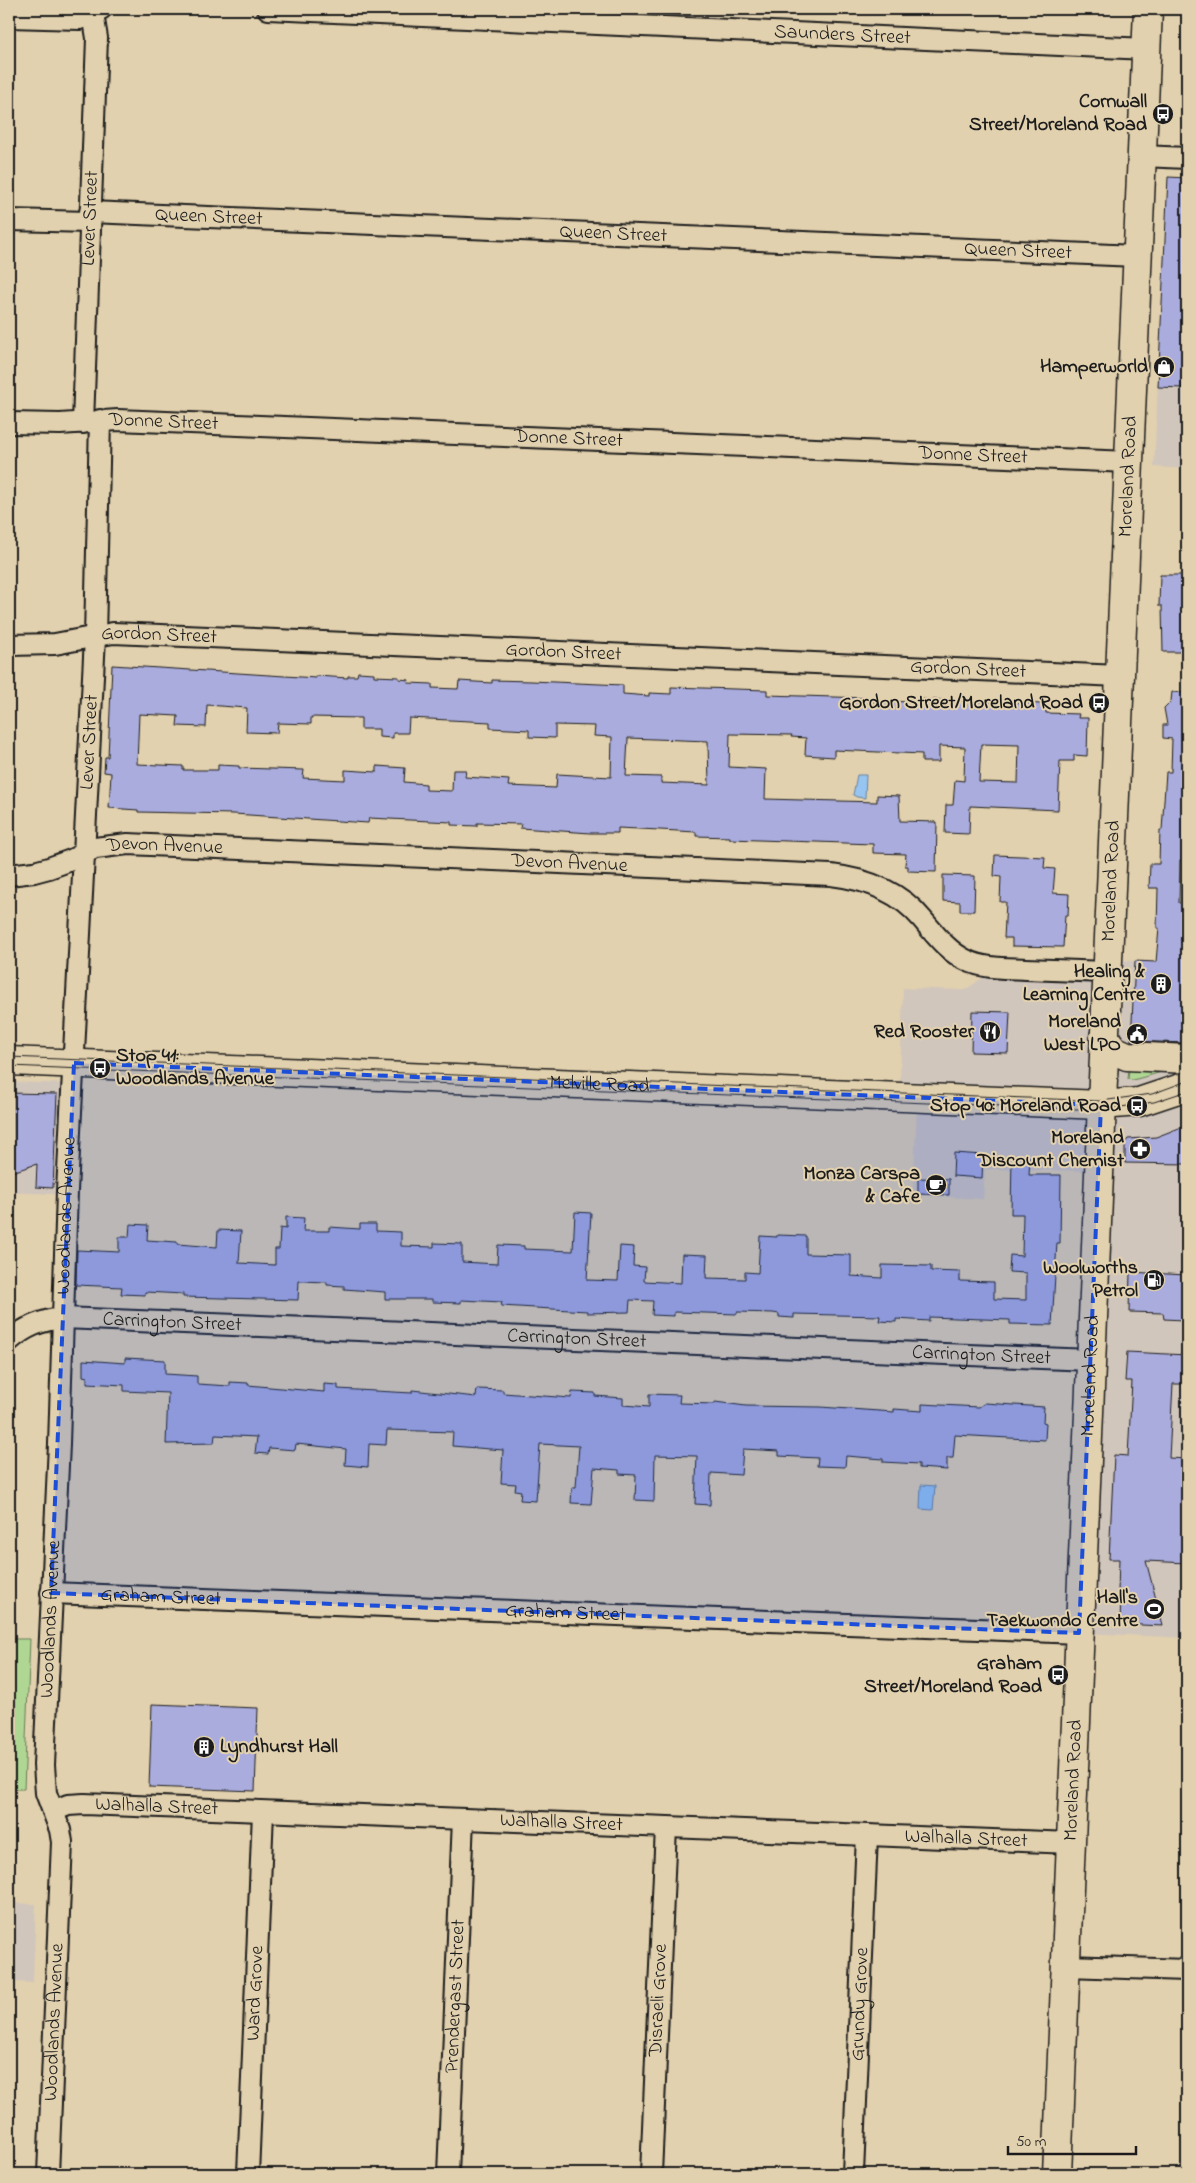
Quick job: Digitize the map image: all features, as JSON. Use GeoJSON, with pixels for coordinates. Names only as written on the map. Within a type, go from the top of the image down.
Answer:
{"type":"FeatureCollection","features":[{"type":"Feature","properties":{"kind":"main road","name":"Moreland Road"},"geometry":{"type":"LineString","coordinates":[[1057,2174],[1106,972],[1148,9]]}},
{"type":"Feature","properties":{"kind":"main road"},"geometry":{"type":"LineString","coordinates":[[1104,1037],[1114,1050],[1127,1056],[1187,1060]]}},
{"type":"Feature","properties":{"kind":"main road","name":"Melville Road"},"geometry":{"type":"LineString","coordinates":[[9,1061],[1101,1105],[1139,1102],[1187,1086]]}},
{"type":"Feature","properties":{"kind":"street","name":"Saunders Street"},"geometry":{"type":"LineString","coordinates":[[268,9],[1147,49]]}},
{"type":"Feature","properties":{"kind":"street"},"geometry":{"type":"LineString","coordinates":[[9,17],[72,20],[97,11]]}},
{"type":"Feature","properties":{"kind":"street","name":"Lever Street"},"geometry":{"type":"LineString","coordinates":[[74,1063],[94,637],[90,217],[97,11]]}},
{"type":"Feature","properties":{"kind":"street"},"geometry":{"type":"LineString","coordinates":[[1142,156],[1187,158]]}},
{"type":"Feature","properties":{"kind":"street","name":"Queen Street"},"geometry":{"type":"LineString","coordinates":[[9,220],[90,217],[1137,256]]}},
{"type":"Feature","properties":{"kind":"street","name":"Donne Street"},"geometry":{"type":"LineString","coordinates":[[9,422],[60,424],[91,422],[1129,462]]}},
{"type":"Feature","properties":{"kind":"street","name":"Gordon Street"},"geometry":{"type":"LineString","coordinates":[[9,645],[40,646],[113,633],[1120,676]]}},
{"type":"Feature","properties":{"kind":"street","name":"Devon Avenue"},"geometry":{"type":"LineString","coordinates":[[9,874],[34,872],[49,868],[95,848],[128,844],[831,875],[861,880],[895,896],[912,908],[941,942],[955,954],[968,961],[993,967],[1106,972]]}},
{"type":"Feature","properties":{"kind":"street","name":"Woodlands Avenue"},"geometry":{"type":"LineString","coordinates":[[48,2174],[62,1842],[60,1830],[46,1793],[44,1765],[74,1063]]}},
{"type":"Feature","properties":{"kind":"street","name":"Carrington Street"},"geometry":{"type":"LineString","coordinates":[[9,1341],[26,1328],[48,1319],[63,1318],[1091,1360]]}},
{"type":"Feature","properties":{"kind":"street","name":"Graham Street"},"geometry":{"type":"LineString","coordinates":[[52,1593],[1079,1633]]}},
{"type":"Feature","properties":{"kind":"street","name":"Walhalla Street"},"geometry":{"type":"LineString","coordinates":[[53,1811],[68,1805],[84,1804],[1071,1843]]}},
{"type":"Feature","properties":{"kind":"street","name":"Ward Grove"},"geometry":{"type":"LineString","coordinates":[[248,2174],[262,1812]]}},
{"type":"Feature","properties":{"kind":"street","name":"Prendergast Street"},"geometry":{"type":"LineString","coordinates":[[448,2174],[463,1819]]}},
{"type":"Feature","properties":{"kind":"street","name":"Disraeli Grove"},"geometry":{"type":"LineString","coordinates":[[651,2174],[666,1827]]}},
{"type":"Feature","properties":{"kind":"street","name":"Grundy Grove"},"geometry":{"type":"LineString","coordinates":[[853,2174],[867,1835]]}},
{"type":"Feature","properties":{"kind":"street"},"geometry":{"type":"LineString","coordinates":[[1066,1966],[1187,1970]]}},
{"type":"Feature","properties":{"kind":"highlighted area"},"geometry":{"type":"Polygon","coordinates":[[[74,1063],[1101,1105],[1079,1633],[51,1593],[74,1063]]]}},
{"type":"Feature","properties":{"kind":"shaded area"},"geometry":{"type":"Polygon","coordinates":[[[1164,251],[1187,252],[1187,469],[1154,467],[1164,251]]]}},
{"type":"Feature","properties":{"kind":"shaded area"},"geometry":{"type":"Polygon","coordinates":[[[1101,959],[1187,964],[1187,1638],[1084,1633],[1104,1171],[985,1169],[983,1199],[913,1195],[917,1108],[899,1107],[903,988],[965,990],[1002,964],[1100,969],[1101,959]]]}},
{"type":"Feature","properties":{"kind":"shaded area"},"geometry":{"type":"Polygon","coordinates":[[[9,1082],[77,1084],[73,1195],[9,1192],[9,1082]]]}},
{"type":"Feature","properties":{"kind":"shaded area"},"geometry":{"type":"Polygon","coordinates":[[[9,1903],[36,1904],[33,1983],[9,1982],[9,1903]]]}},
{"type":"Feature","properties":{"kind":"green space"},"geometry":{"type":"Polygon","coordinates":[[[1130,1061],[1180,1067],[1133,1080],[1128,1079],[1130,1061]]]}},
{"type":"Feature","properties":{"kind":"green space"},"geometry":{"type":"Polygon","coordinates":[[[9,1639],[30,1639],[24,1789],[9,1789],[9,1639]]]}},
{"type":"Feature","properties":{"kind":"water"},"geometry":{"type":"Polygon","coordinates":[[[857,775],[866,775],[865,798],[853,795],[857,775]]]}},
{"type":"Feature","properties":{"kind":"water"},"geometry":{"type":"Polygon","coordinates":[[[921,1485],[935,1486],[933,1510],[920,1509],[921,1485]]]}},
{"type":"Feature","properties":{"kind":"building"},"geometry":{"type":"Polygon","coordinates":[[[1168,177],[1187,178],[1187,318],[1185,318],[1182,388],[1158,387],[1168,177]]]}},
{"type":"Feature","properties":{"kind":"building"},"geometry":{"type":"Polygon","coordinates":[[[1160,575],[1187,575],[1187,652],[1163,652],[1162,606],[1159,606],[1160,575]]]}},
{"type":"Feature","properties":{"kind":"building"},"geometry":{"type":"Polygon","coordinates":[[[112,665],[316,678],[316,676],[348,678],[348,676],[357,676],[358,672],[374,673],[374,676],[399,677],[399,679],[409,680],[408,683],[432,684],[432,688],[458,689],[459,681],[492,683],[492,680],[531,681],[623,685],[623,694],[649,696],[649,693],[671,694],[671,687],[767,690],[767,695],[868,698],[868,701],[917,702],[917,699],[1042,704],[1046,706],[1046,713],[1079,714],[1078,718],[1088,718],[1087,756],[1074,755],[1074,761],[1060,761],[1058,810],[970,806],[969,834],[945,833],[946,805],[953,805],[955,780],[964,781],[965,747],[939,746],[939,762],[922,762],[922,754],[834,750],[834,757],[805,755],[806,738],[791,737],[792,735],[730,734],[729,767],[766,769],[765,799],[877,802],[877,795],[899,796],[900,821],[937,822],[936,872],[908,871],[908,866],[905,866],[906,854],[873,853],[873,844],[730,839],[730,837],[696,836],[696,832],[618,828],[618,833],[590,833],[520,828],[521,824],[477,823],[477,826],[451,825],[451,822],[369,818],[368,823],[234,814],[138,812],[138,810],[109,808],[111,773],[104,772],[105,757],[108,757],[112,665]],[[207,705],[206,727],[177,726],[178,716],[139,714],[137,764],[183,766],[183,770],[218,770],[218,765],[239,766],[239,768],[304,770],[303,778],[345,780],[345,770],[377,772],[377,766],[405,768],[404,782],[426,784],[426,790],[452,791],[453,770],[466,770],[465,777],[509,780],[508,786],[556,788],[557,774],[611,777],[612,737],[594,736],[595,726],[555,725],[555,738],[529,737],[529,730],[490,728],[490,722],[409,718],[408,733],[393,733],[393,738],[379,737],[379,729],[361,729],[361,718],[311,717],[311,724],[278,723],[277,733],[246,732],[247,708],[207,705]],[[628,738],[626,776],[661,777],[661,783],[709,785],[708,741],[628,738]],[[981,744],[979,782],[1018,783],[1019,745],[981,744]]]}},
{"type":"Feature","properties":{"kind":"building"},"geometry":{"type":"Polygon","coordinates":[[[1172,692],[1187,693],[1187,860],[1180,860],[1179,903],[1187,903],[1187,1043],[1131,1041],[1135,961],[1156,962],[1159,928],[1157,928],[1158,888],[1149,888],[1150,864],[1159,864],[1160,830],[1162,830],[1166,772],[1171,772],[1172,739],[1163,738],[1163,725],[1167,725],[1164,708],[1171,701],[1172,692]]]}},
{"type":"Feature","properties":{"kind":"building"},"geometry":{"type":"Polygon","coordinates":[[[995,855],[1045,857],[1044,868],[1055,869],[1053,893],[1069,894],[1068,915],[1065,915],[1063,947],[1012,946],[1012,938],[1004,938],[1006,902],[1000,902],[1001,877],[994,876],[995,855]]]}},
{"type":"Feature","properties":{"kind":"building"},"geometry":{"type":"Polygon","coordinates":[[[943,875],[975,876],[974,911],[960,911],[960,902],[943,901],[943,875]]]}},
{"type":"Feature","properties":{"kind":"building","name":"Red Rooster"},"geometry":{"type":"Polygon","coordinates":[[[972,1011],[1010,1012],[1008,1053],[971,1052],[972,1011]]]}},
{"type":"Feature","properties":{"kind":"building"},"geometry":{"type":"Polygon","coordinates":[[[9,1093],[57,1094],[53,1188],[36,1187],[37,1164],[9,1173],[9,1093]]]}},
{"type":"Feature","properties":{"kind":"building"},"geometry":{"type":"Polygon","coordinates":[[[1187,1125],[1187,1164],[1125,1163],[1125,1143],[1128,1139],[1156,1137],[1187,1125]]]}},
{"type":"Feature","properties":{"kind":"building"},"geometry":{"type":"Polygon","coordinates":[[[954,1153],[983,1155],[982,1178],[953,1176],[954,1153]]]}},
{"type":"Feature","properties":{"kind":"building"},"geometry":{"type":"Polygon","coordinates":[[[1012,1156],[1030,1157],[1029,1175],[1061,1175],[1060,1243],[1057,1243],[1052,1325],[1010,1324],[1010,1320],[929,1317],[929,1321],[896,1319],[896,1322],[879,1321],[880,1316],[794,1314],[794,1318],[779,1317],[779,1314],[773,1313],[737,1312],[737,1314],[674,1312],[674,1316],[652,1315],[653,1301],[630,1300],[629,1312],[587,1313],[587,1311],[501,1306],[502,1302],[461,1300],[461,1303],[432,1302],[432,1299],[385,1299],[385,1292],[344,1289],[344,1286],[327,1285],[327,1282],[299,1281],[298,1300],[183,1297],[183,1294],[145,1292],[145,1295],[121,1294],[122,1287],[76,1285],[77,1250],[119,1252],[119,1237],[129,1237],[130,1224],[148,1225],[147,1240],[217,1247],[218,1230],[241,1231],[239,1263],[275,1265],[275,1249],[279,1249],[280,1228],[286,1229],[286,1217],[304,1218],[303,1231],[329,1231],[329,1227],[360,1229],[360,1224],[376,1224],[376,1231],[401,1232],[401,1246],[434,1247],[434,1243],[462,1244],[462,1262],[497,1264],[498,1245],[524,1246],[524,1249],[573,1251],[575,1212],[591,1213],[587,1280],[618,1281],[620,1246],[634,1247],[633,1266],[645,1267],[644,1281],[681,1283],[682,1254],[707,1255],[706,1278],[745,1279],[745,1272],[758,1273],[760,1236],[806,1236],[806,1254],[851,1255],[851,1276],[882,1278],[882,1265],[931,1266],[931,1271],[960,1272],[960,1281],[994,1282],[994,1299],[1026,1300],[1026,1273],[1009,1272],[1010,1255],[1022,1256],[1023,1214],[1011,1214],[1012,1156]]]}},
{"type":"Feature","properties":{"kind":"building"},"geometry":{"type":"Polygon","coordinates":[[[918,1178],[949,1179],[949,1195],[918,1194],[918,1178]]]}},
{"type":"Feature","properties":{"kind":"building"},"geometry":{"type":"Polygon","coordinates":[[[1130,1272],[1186,1275],[1183,1320],[1164,1319],[1163,1313],[1129,1312],[1130,1272]]]}},
{"type":"Feature","properties":{"kind":"building"},"geometry":{"type":"Polygon","coordinates":[[[1127,1352],[1187,1355],[1187,1384],[1173,1384],[1169,1458],[1187,1459],[1187,1563],[1146,1561],[1163,1626],[1120,1624],[1121,1592],[1118,1592],[1119,1559],[1109,1559],[1114,1455],[1128,1456],[1132,1381],[1125,1381],[1127,1352]]]}},
{"type":"Feature","properties":{"kind":"building"},"geometry":{"type":"Polygon","coordinates":[[[125,1358],[165,1360],[165,1374],[197,1376],[197,1384],[230,1386],[230,1382],[248,1383],[248,1385],[324,1392],[324,1384],[338,1385],[338,1389],[412,1393],[412,1390],[476,1397],[477,1389],[503,1390],[503,1393],[571,1398],[572,1392],[595,1393],[595,1396],[623,1398],[623,1405],[649,1407],[649,1394],[680,1395],[679,1403],[715,1404],[715,1402],[746,1406],[820,1407],[894,1412],[894,1409],[922,1411],[922,1404],[979,1407],[985,1403],[1044,1407],[1043,1422],[1046,1423],[1045,1440],[955,1435],[953,1458],[947,1458],[947,1470],[919,1468],[919,1464],[883,1462],[883,1459],[846,1456],[845,1467],[817,1466],[818,1458],[779,1456],[779,1451],[743,1449],[741,1475],[711,1473],[710,1505],[695,1504],[697,1456],[655,1455],[654,1501],[635,1500],[636,1475],[619,1474],[619,1470],[594,1468],[591,1504],[571,1503],[572,1487],[576,1487],[579,1446],[540,1444],[536,1501],[520,1500],[521,1491],[515,1490],[516,1484],[501,1483],[503,1450],[452,1446],[453,1432],[387,1430],[386,1445],[369,1444],[368,1467],[345,1465],[346,1449],[296,1444],[295,1450],[269,1448],[268,1454],[255,1453],[257,1437],[215,1435],[214,1443],[166,1444],[168,1393],[124,1391],[124,1385],[87,1383],[87,1377],[83,1376],[83,1360],[125,1363],[125,1358]]]}},
{"type":"Feature","properties":{"kind":"building","name":"Lyndhurst Hall"},"geometry":{"type":"Polygon","coordinates":[[[152,1704],[258,1708],[255,1791],[149,1787],[152,1704]]]}},
{"type":"Feature","properties":{"kind":"tram line"},"geometry":{"type":"LineString","coordinates":[[9,1057],[1101,1101],[1152,1094],[1187,1081]]}},
{"type":"Feature","properties":{"kind":"tram line"},"geometry":{"type":"LineString","coordinates":[[9,1066],[1101,1110],[1154,1102],[1187,1091]]}},
{"type":"Feature","properties":{"kind":"place","name":"Cornwall Street/Moreland Road"},"geometry":{"type":"Point","coordinates":[1163,114]}},
{"type":"Feature","properties":{"kind":"place","name":"Hamperworld"},"geometry":{"type":"Point","coordinates":[1164,367]}},
{"type":"Feature","properties":{"kind":"place","name":"Gordon Street/Moreland Road"},"geometry":{"type":"Point","coordinates":[1099,703]}},
{"type":"Feature","properties":{"kind":"place","name":"Healing & Learning Centre"},"geometry":{"type":"Point","coordinates":[1161,984]}},
{"type":"Feature","properties":{"kind":"place","name":"Red Rooster"},"geometry":{"type":"Point","coordinates":[990,1032]}},
{"type":"Feature","properties":{"kind":"place","name":"Moreland West LPO"},"geometry":{"type":"Point","coordinates":[1137,1034]}},
{"type":"Feature","properties":{"kind":"place","name":"Stop 41: Woodlands Avenue"},"geometry":{"type":"Point","coordinates":[100,1068]}},
{"type":"Feature","properties":{"kind":"place","name":"Stop 40: Moreland Road"},"geometry":{"type":"Point","coordinates":[1137,1106]}},
{"type":"Feature","properties":{"kind":"place","name":"Moreland Discount Chemist"},"geometry":{"type":"Point","coordinates":[1140,1149]}},
{"type":"Feature","properties":{"kind":"place","name":"Monza Carspa & Cafe"},"geometry":{"type":"Point","coordinates":[936,1185]}},
{"type":"Feature","properties":{"kind":"place","name":"Woolworths Petrol"},"geometry":{"type":"Point","coordinates":[1154,1280]}},
{"type":"Feature","properties":{"kind":"place","name":"Hall's Taekwondo Centre"},"geometry":{"type":"Point","coordinates":[1154,1609]}},
{"type":"Feature","properties":{"kind":"place","name":"Graham Street/Moreland Road"},"geometry":{"type":"Point","coordinates":[1058,1675]}},
{"type":"Feature","properties":{"kind":"place","name":"Lyndhurst Hall"},"geometry":{"type":"Point","coordinates":[204,1747]}}]}
